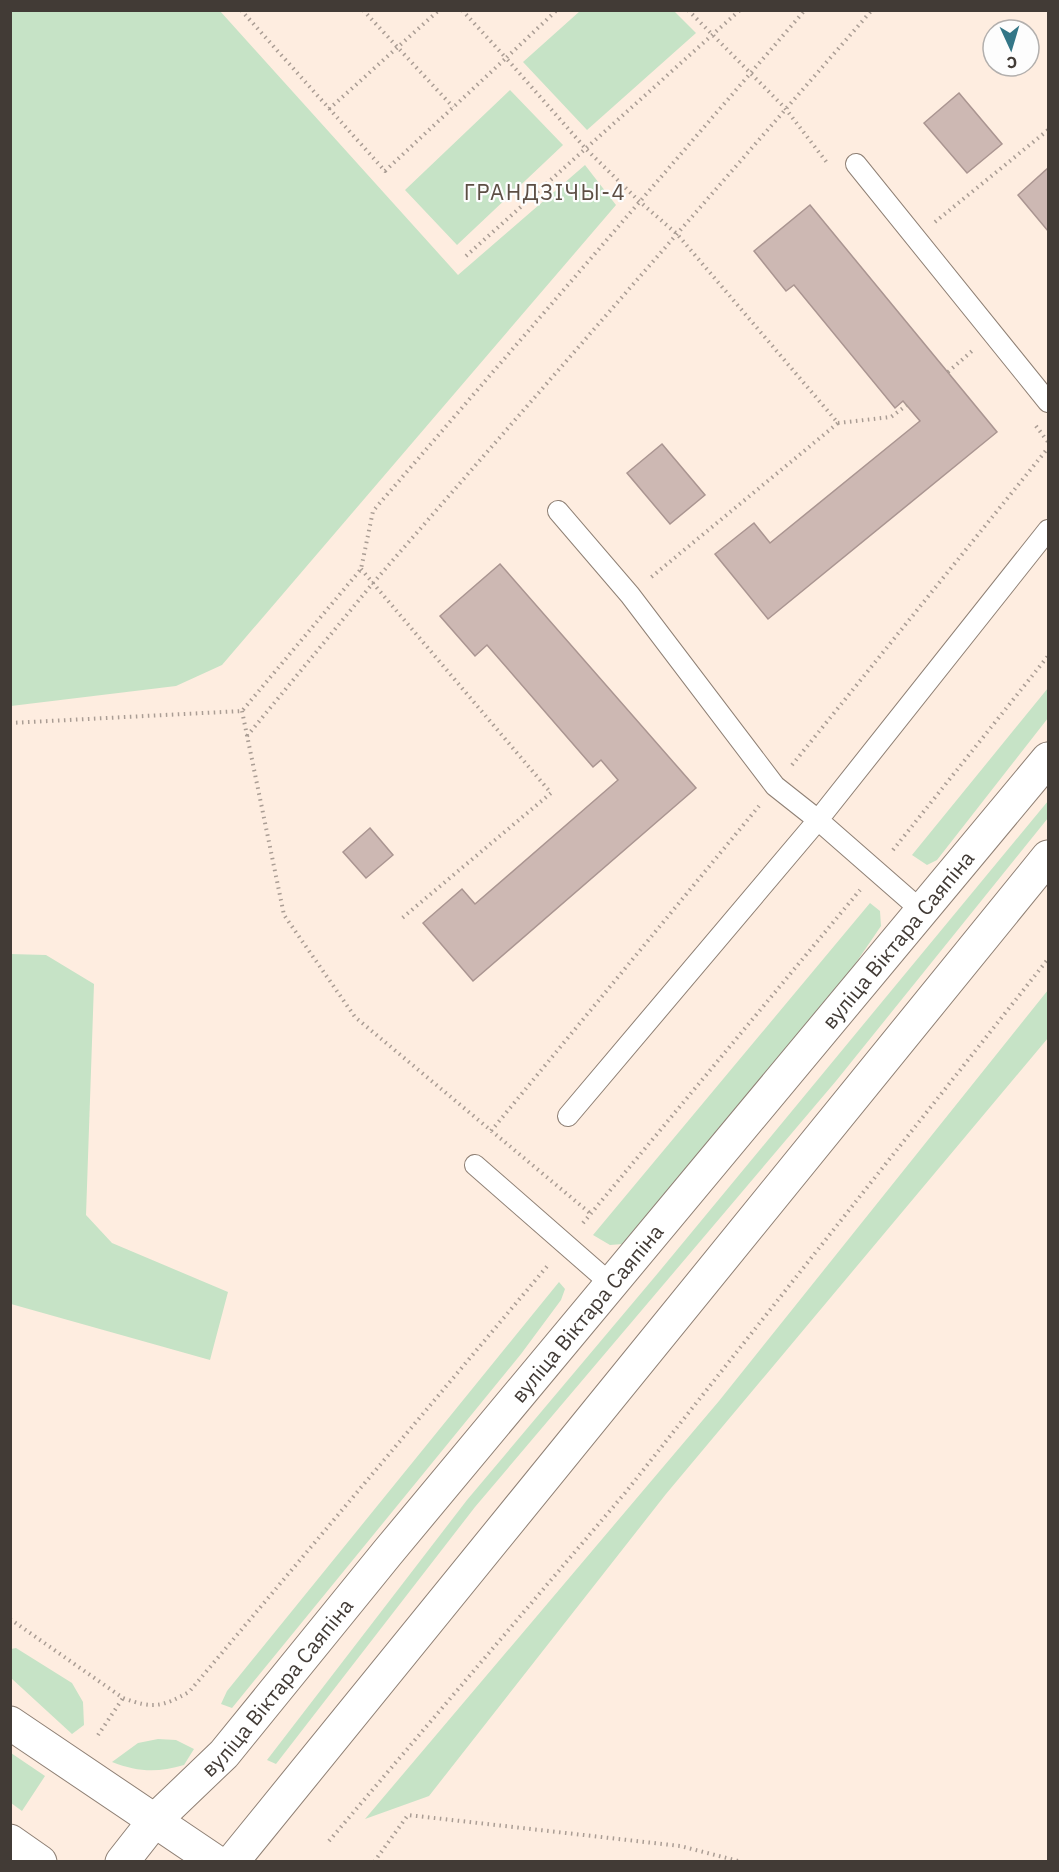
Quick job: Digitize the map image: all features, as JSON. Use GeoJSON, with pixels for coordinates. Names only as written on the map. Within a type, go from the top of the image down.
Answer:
{"type":"FeatureCollection","features":[{"type":"Feature","properties":{"kind":"street","name":"вуліца Віктара Саяпіна"},"geometry":{"type":"LineString","coordinates":[[122,1862],[155,1820],[224,1754],[1048,759]]}},
{"type":"Feature","properties":{"kind":"street"},"geometry":{"type":"LineString","coordinates":[[232,1862],[1048,856]]}},
{"type":"Feature","properties":{"kind":"street"},"geometry":{"type":"LineString","coordinates":[[10,1723],[216,1862]]}},
{"type":"Feature","properties":{"kind":"street"},"geometry":{"type":"LineString","coordinates":[[10,1841],[40,1862]]}},
{"type":"Feature","properties":{"kind":"lane"},"geometry":{"type":"LineString","coordinates":[[856,164],[1048,402]]}},
{"type":"Feature","properties":{"kind":"lane"},"geometry":{"type":"LineString","coordinates":[[558,511],[630,595],[775,786],[818,820],[875,873],[922,911]]}},
{"type":"Feature","properties":{"kind":"lane"},"geometry":{"type":"LineString","coordinates":[[568,1116],[818,820],[1048,530]]}},
{"type":"Feature","properties":{"kind":"lane"},"geometry":{"type":"LineString","coordinates":[[475,1165],[564,1246],[611,1284]]}},
{"type":"Feature","properties":{"kind":"path"},"geometry":{"type":"LineString","coordinates":[[241,10],[385,171],[558,10]]}},
{"type":"Feature","properties":{"kind":"path"},"geometry":{"type":"LineString","coordinates":[[363,10],[453,107]]}},
{"type":"Feature","properties":{"kind":"path"},"geometry":{"type":"LineString","coordinates":[[329,109],[440,10]]}},
{"type":"Feature","properties":{"kind":"path"},"geometry":{"type":"LineString","coordinates":[[462,10],[586,149],[639,201],[677,234],[838,423]]}},
{"type":"Feature","properties":{"kind":"path"},"geometry":{"type":"LineString","coordinates":[[466,256],[740,10]]}},
{"type":"Feature","properties":{"kind":"path"},"geometry":{"type":"LineString","coordinates":[[10,723],[242,711],[361,569],[373,511],[805,10]]}},
{"type":"Feature","properties":{"kind":"path"},"geometry":{"type":"LineString","coordinates":[[247,736],[373,583],[872,10]]}},
{"type":"Feature","properties":{"kind":"path"},"geometry":{"type":"LineString","coordinates":[[915,238],[1048,130]]}},
{"type":"Feature","properties":{"kind":"path"},"geometry":{"type":"LineString","coordinates":[[948,372],[975,349]]}},
{"type":"Feature","properties":{"kind":"path"},"geometry":{"type":"LineString","coordinates":[[630,595],[838,423],[891,417],[907,405]]}},
{"type":"Feature","properties":{"kind":"path"},"geometry":{"type":"LineString","coordinates":[[491,1131],[775,786],[1048,448]]}},
{"type":"Feature","properties":{"kind":"path"},"geometry":{"type":"LineString","coordinates":[[361,569],[551,793],[400,919]]}},
{"type":"Feature","properties":{"kind":"path"},"geometry":{"type":"LineString","coordinates":[[10,1619],[123,1698],[141,1704],[164,1706],[189,1692],[875,873],[1048,656]]}},
{"type":"Feature","properties":{"kind":"path"},"geometry":{"type":"LineString","coordinates":[[242,711],[284,915],[355,1017],[591,1214]]}},
{"type":"Feature","properties":{"kind":"path"},"geometry":{"type":"LineString","coordinates":[[329,1841],[625,1493],[1048,959]]}},
{"type":"Feature","properties":{"kind":"path"},"geometry":{"type":"LineString","coordinates":[[98,1735],[123,1698]]}},
{"type":"Feature","properties":{"kind":"path"},"geometry":{"type":"LineString","coordinates":[[374,1862],[408,1815],[680,1846],[742,1862]]}},
{"type":"Feature","properties":{"kind":"green space"},"geometry":{"type":"Polygon","coordinates":[[[10,11],[220,11],[458,275],[585,165],[616,205],[222,665],[176,686],[11,706],[10,11]]]}},
{"type":"Feature","properties":{"kind":"green space"},"geometry":{"type":"Polygon","coordinates":[[[580,11],[674,11],[696,33],[587,130],[523,62],[580,11]]]}},
{"type":"Feature","properties":{"kind":"green space"},"geometry":{"type":"Polygon","coordinates":[[[510,90],[563,145],[457,245],[405,190],[510,90]]]}},
{"type":"Feature","properties":{"kind":"green space"},"geometry":{"type":"Polygon","coordinates":[[[1048,688],[1048,718],[937,860],[927,865],[912,855],[1048,688]]]}},
{"type":"Feature","properties":{"kind":"green space"},"geometry":{"type":"Polygon","coordinates":[[[1048,801],[1048,818],[836,1081],[475,1507],[276,1764],[267,1760],[467,1500],[1048,801]]]}},
{"type":"Feature","properties":{"kind":"green space"},"geometry":{"type":"Polygon","coordinates":[[[870,903],[880,911],[881,926],[851,970],[623,1244],[610,1245],[593,1235],[870,903]]]}},
{"type":"Feature","properties":{"kind":"green space"},"geometry":{"type":"Polygon","coordinates":[[[10,954],[46,955],[94,984],[86,1215],[112,1243],[228,1292],[210,1360],[11,1304],[10,954]]]}},
{"type":"Feature","properties":{"kind":"green space"},"geometry":{"type":"Polygon","coordinates":[[[1048,990],[1048,1038],[666,1494],[429,1796],[365,1819],[719,1401],[1048,990]]]}},
{"type":"Feature","properties":{"kind":"green space"},"geometry":{"type":"Polygon","coordinates":[[[559,1282],[565,1289],[561,1300],[521,1354],[232,1708],[221,1704],[227,1691],[559,1282]]]}},
{"type":"Feature","properties":{"kind":"green space"},"geometry":{"type":"Polygon","coordinates":[[[16,1648],[72,1683],[83,1702],[84,1725],[72,1734],[11,1678],[11,1649],[16,1648]]]}},
{"type":"Feature","properties":{"kind":"green space"},"geometry":{"type":"Polygon","coordinates":[[[158,1739],[176,1740],[194,1749],[184,1765],[165,1769],[130,1768],[112,1762],[138,1743],[158,1739]]]}},
{"type":"Feature","properties":{"kind":"green space"},"geometry":{"type":"Polygon","coordinates":[[[11,1753],[45,1776],[22,1811],[11,1803],[11,1753]]]}},
{"type":"Feature","properties":{"kind":"building"},"geometry":{"type":"Polygon","coordinates":[[[959,93],[1002,144],[967,173],[924,123],[959,93]]]}},
{"type":"Feature","properties":{"kind":"building"},"geometry":{"type":"Polygon","coordinates":[[[1048,168],[1048,231],[1018,195],[1048,168]]]}},
{"type":"Feature","properties":{"kind":"building"},"geometry":{"type":"Polygon","coordinates":[[[810,205],[997,432],[768,619],[715,554],[754,523],[770,543],[920,421],[903,401],[895,408],[794,285],[786,291],[754,251],[810,205]]]}},
{"type":"Feature","properties":{"kind":"building"},"geometry":{"type":"Polygon","coordinates":[[[662,444],[705,495],[670,524],[627,473],[662,444]]]}},
{"type":"Feature","properties":{"kind":"building"},"geometry":{"type":"Polygon","coordinates":[[[500,564],[696,788],[473,981],[423,923],[462,889],[475,904],[618,780],[601,760],[593,767],[487,645],[475,656],[440,616],[500,564]]]}},
{"type":"Feature","properties":{"kind":"building"},"geometry":{"type":"Polygon","coordinates":[[[370,828],[393,855],[366,878],[343,852],[370,828]]]}},
{"type":"Feature","properties":{"kind":"district","name":"ГРАНДЗІЧЫ-4"},"geometry":{"type":"Point","coordinates":[545,191]}}]}
